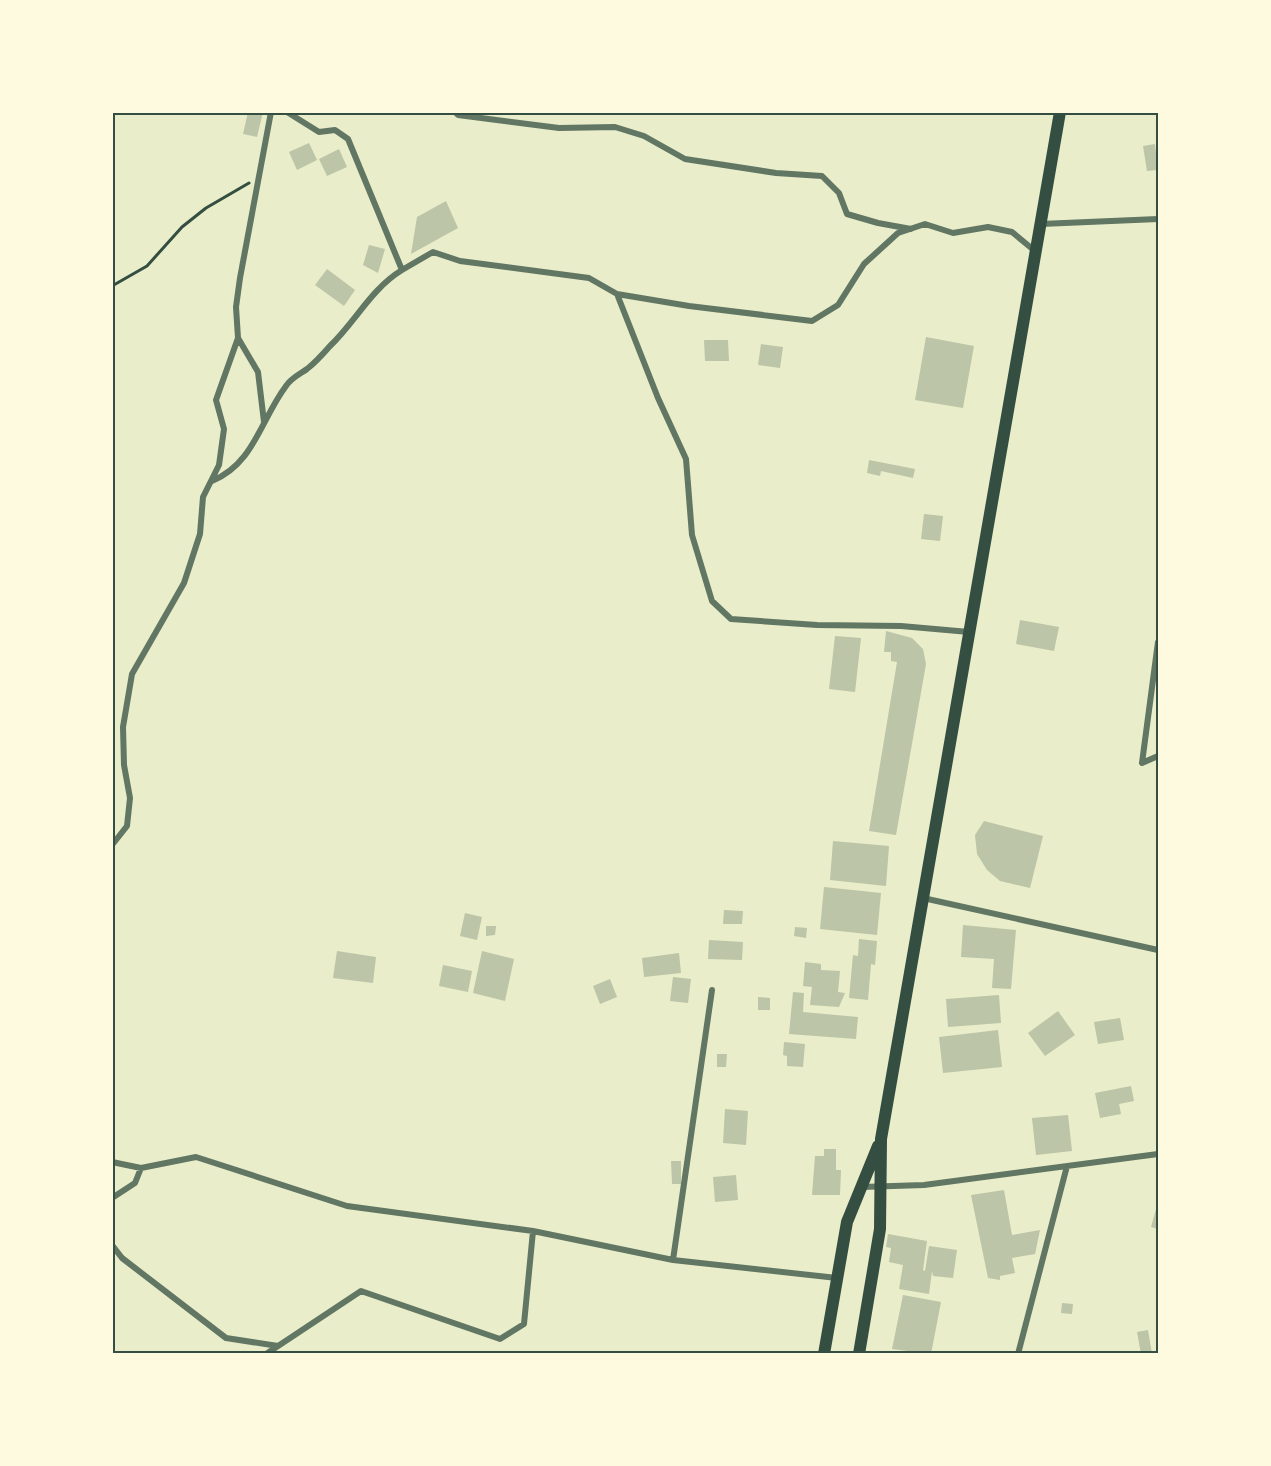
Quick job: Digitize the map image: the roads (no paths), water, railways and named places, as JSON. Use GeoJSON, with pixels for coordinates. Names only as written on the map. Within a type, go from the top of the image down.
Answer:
{"type":"FeatureCollection","features":[{"type":"Feature","properties":{"kind":"main road"},"geometry":{"type":"LineString","coordinates":[[859,1353],[880,1229],[881,1139],[1060,112]]}},
{"type":"Feature","properties":{"kind":"main road"},"geometry":{"type":"LineString","coordinates":[[824,1353],[847,1222],[881,1139]]}},
{"type":"Feature","properties":{"kind":"street"},"geometry":{"type":"LineString","coordinates":[[112,845],[126,826],[130,798],[124,765],[123,727],[132,674],[184,583],[200,534],[203,497],[219,465],[224,429],[216,400],[238,338],[236,307],[257,179],[272,112]]}},
{"type":"Feature","properties":{"kind":"street"},"geometry":{"type":"LineString","coordinates":[[287,112],[319,132],[335,130],[348,139],[402,270]]}},
{"type":"Feature","properties":{"kind":"street"},"geometry":{"type":"LineString","coordinates":[[455,112],[458,115],[559,128],[615,127],[644,136],[685,159],[776,173],[822,176],[839,193],[847,214],[911,229]]}},
{"type":"Feature","properties":{"kind":"street"},"geometry":{"type":"LineString","coordinates":[[1040,224],[1158,219]]}},
{"type":"Feature","properties":{"kind":"street"},"geometry":{"type":"LineString","coordinates":[[211,481],[225,476],[245,458],[288,383],[309,368],[336,341],[365,302],[388,278],[433,252],[460,261],[588,278],[617,294],[689,306],[812,321],[838,305],[864,264],[898,233],[925,224],[953,233],[988,227],[1012,232],[1035,251]]}},
{"type":"Feature","properties":{"kind":"street"},"geometry":{"type":"LineString","coordinates":[[617,294],[658,398],[686,459],[692,536],[712,601],[731,619],[753,622],[901,626],[969,632]]}},
{"type":"Feature","properties":{"kind":"street"},"geometry":{"type":"LineString","coordinates":[[238,338],[258,372],[264,422]]}},
{"type":"Feature","properties":{"kind":"street"},"geometry":{"type":"LineString","coordinates":[[1158,642],[1142,763],[1158,756]]}},
{"type":"Feature","properties":{"kind":"street"},"geometry":{"type":"LineString","coordinates":[[923,898],[1158,950]]}},
{"type":"Feature","properties":{"kind":"street"},"geometry":{"type":"LineString","coordinates":[[673,1260],[711,990]]}},
{"type":"Feature","properties":{"kind":"street"},"geometry":{"type":"LineString","coordinates":[[862,1187],[881,1188],[1158,1154]]}},
{"type":"Feature","properties":{"kind":"street"},"geometry":{"type":"LineString","coordinates":[[112,1162],[141,1168],[196,1157],[347,1206],[533,1232],[673,1260],[837,1278]]}},
{"type":"Feature","properties":{"kind":"street"},"geometry":{"type":"LineString","coordinates":[[1018,1353],[1067,1166]]}},
{"type":"Feature","properties":{"kind":"street"},"geometry":{"type":"LineString","coordinates":[[112,1198],[135,1183],[141,1168]]}},
{"type":"Feature","properties":{"kind":"street"},"geometry":{"type":"LineString","coordinates":[[266,1353],[361,1291],[500,1339],[524,1324],[533,1232]]}},
{"type":"Feature","properties":{"kind":"street"},"geometry":{"type":"LineString","coordinates":[[112,1245],[122,1258],[226,1338],[278,1346]]}}]}
